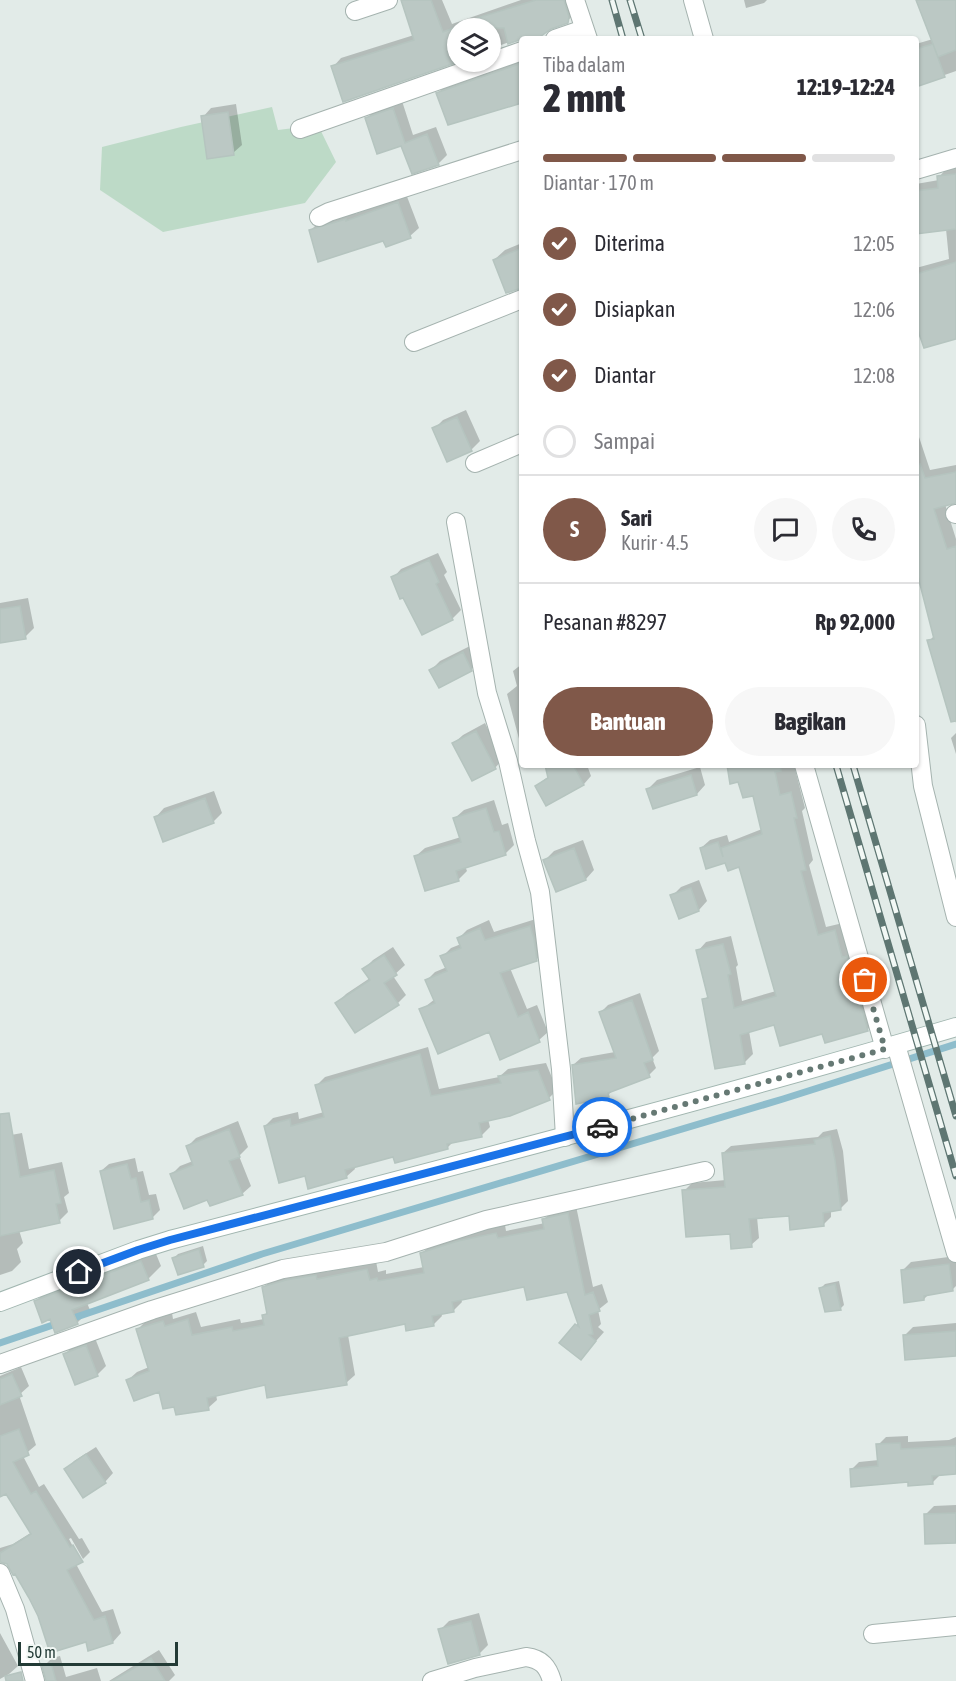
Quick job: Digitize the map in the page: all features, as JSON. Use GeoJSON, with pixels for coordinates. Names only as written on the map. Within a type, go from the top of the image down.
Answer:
{"type":"FeatureCollection","features":[{"type":"Feature","properties":{"kind":"street"},"geometry":{"type":"LineString","coordinates":[[355,11],[388,0]]}},
{"type":"Feature","properties":{"kind":"street"},"geometry":{"type":"LineString","coordinates":[[575,0],[586,34]]}},
{"type":"Feature","properties":{"kind":"street"},"geometry":{"type":"LineString","coordinates":[[693,0],[703,36]]}},
{"type":"Feature","properties":{"kind":"street"},"geometry":{"type":"LineString","coordinates":[[300,129],[519,52]]}},
{"type":"Feature","properties":{"kind":"street"},"geometry":{"type":"LineString","coordinates":[[319,217],[519,151]]}},
{"type":"Feature","properties":{"kind":"street"},"geometry":{"type":"LineString","coordinates":[[919,169],[956,158]]}},
{"type":"Feature","properties":{"kind":"street"},"geometry":{"type":"LineString","coordinates":[[414,342],[519,300]]}},
{"type":"Feature","properties":{"kind":"street"},"geometry":{"type":"LineString","coordinates":[[475,463],[519,444]]}},
{"type":"Feature","properties":{"kind":"street"},"geometry":{"type":"LineString","coordinates":[[456,522],[487,693],[508,761],[540,892],[561,1069],[565,1137]]}},
{"type":"Feature","properties":{"kind":"street"},"geometry":{"type":"LineString","coordinates":[[919,752],[923,786],[956,917]]}},
{"type":"Feature","properties":{"kind":"street"},"geometry":{"type":"LineString","coordinates":[[805,768],[893,1051],[905,1080],[956,1252]]}},
{"type":"Feature","properties":{"kind":"street"},"geometry":{"type":"LineString","coordinates":[[0,1302],[159,1243],[893,1051],[956,1027]]}},
{"type":"Feature","properties":{"kind":"street"},"geometry":{"type":"LineString","coordinates":[[0,1364],[152,1310],[273,1272],[386,1252],[486,1220],[705,1171]]}},
{"type":"Feature","properties":{"kind":"street"},"geometry":{"type":"LineString","coordinates":[[0,1573],[15,1610],[35,1681]]}},
{"type":"Feature","properties":{"kind":"street"},"geometry":{"type":"LineString","coordinates":[[873,1634],[956,1626]]}},
{"type":"Feature","properties":{"kind":"street"},"geometry":{"type":"LineString","coordinates":[[432,1681],[475,1668],[526,1657],[534,1658],[549,1668],[552,1681]]}},
{"type":"Feature","properties":{"kind":"green space"},"geometry":{"type":"Polygon","coordinates":[[[272,107],[278,130],[318,125],[336,162],[305,203],[163,232],[100,190],[102,147],[272,107]]]}},
{"type":"Feature","properties":{"kind":"building"},"geometry":{"type":"Polygon","coordinates":[[[401,0],[431,0],[443,32],[447,30],[447,66],[343,102],[331,66],[414,40],[401,0]]]}},
{"type":"Feature","properties":{"kind":"building"},"geometry":{"type":"Polygon","coordinates":[[[536,0],[564,0],[569,17],[568,23],[551,29],[541,36],[519,36],[519,40],[508,44],[504,28],[501,28],[501,18],[478,18],[536,0]]]}},
{"type":"Feature","properties":{"kind":"building"},"geometry":{"type":"Polygon","coordinates":[[[916,0],[956,0],[956,50],[938,57],[916,0]]]}},
{"type":"Feature","properties":{"kind":"building"},"geometry":{"type":"Polygon","coordinates":[[[933,44],[945,77],[919,86],[919,48],[933,44]]]}},
{"type":"Feature","properties":{"kind":"building"},"geometry":{"type":"Polygon","coordinates":[[[519,64],[519,104],[448,125],[436,93],[519,64]]]}},
{"type":"Feature","properties":{"kind":"building"},"geometry":{"type":"Polygon","coordinates":[[[393,108],[405,143],[427,134],[439,165],[412,174],[401,146],[377,154],[365,118],[393,108]]]}},
{"type":"Feature","properties":{"kind":"building"},"geometry":{"type":"Polygon","coordinates":[[[228,112],[234,155],[207,159],[201,116],[228,112]]]}},
{"type":"Feature","properties":{"kind":"building"},"geometry":{"type":"Polygon","coordinates":[[[956,174],[956,229],[919,234],[919,191],[938,188],[937,176],[956,174]]]}},
{"type":"Feature","properties":{"kind":"building"},"geometry":{"type":"Polygon","coordinates":[[[398,202],[411,238],[386,247],[383,241],[318,262],[309,230],[346,219],[346,221],[398,202]]]}},
{"type":"Feature","properties":{"kind":"building"},"geometry":{"type":"Polygon","coordinates":[[[519,249],[519,289],[506,293],[493,260],[519,249]]]}},
{"type":"Feature","properties":{"kind":"building"},"geometry":{"type":"Polygon","coordinates":[[[956,262],[956,339],[924,348],[919,334],[919,273],[956,262]]]}},
{"type":"Feature","properties":{"kind":"building"},"geometry":{"type":"Polygon","coordinates":[[[457,417],[472,451],[447,462],[432,428],[457,417]]]}},
{"type":"Feature","properties":{"kind":"building"},"geometry":{"type":"Polygon","coordinates":[[[919,464],[925,478],[956,472],[956,503],[934,509],[947,549],[956,546],[956,721],[951,722],[927,640],[934,639],[919,581],[919,464]]]}},
{"type":"Feature","properties":{"kind":"building"},"geometry":{"type":"Polygon","coordinates":[[[429,560],[439,582],[436,584],[453,620],[422,635],[403,598],[400,599],[391,577],[429,560]]]}},
{"type":"Feature","properties":{"kind":"building"},"geometry":{"type":"Polygon","coordinates":[[[20,606],[26,639],[0,643],[0,609],[20,606]]]}},
{"type":"Feature","properties":{"kind":"building"},"geometry":{"type":"Polygon","coordinates":[[[463,652],[472,671],[439,688],[429,670],[463,652]]]}},
{"type":"Feature","properties":{"kind":"building"},"geometry":{"type":"Polygon","coordinates":[[[476,731],[496,769],[472,781],[452,743],[476,731]]]}},
{"type":"Feature","properties":{"kind":"building"},"geometry":{"type":"Polygon","coordinates":[[[546,768],[575,768],[584,785],[546,806],[535,786],[548,778],[546,768]]]}},
{"type":"Feature","properties":{"kind":"building"},"geometry":{"type":"Polygon","coordinates":[[[727,768],[780,768],[781,771],[775,772],[780,795],[791,792],[797,818],[794,818],[806,870],[801,871],[818,935],[835,930],[842,957],[847,956],[868,1031],[825,1043],[822,1034],[780,1046],[774,1025],[740,1035],[745,1064],[715,1069],[702,999],[708,998],[696,950],[723,944],[731,974],[728,975],[734,1008],[776,996],[739,867],[728,871],[725,863],[706,869],[700,848],[718,842],[723,857],[721,848],[762,834],[753,796],[743,798],[738,782],[730,784],[727,768]]]}},
{"type":"Feature","properties":{"kind":"building"},"geometry":{"type":"Polygon","coordinates":[[[691,775],[697,795],[653,809],[646,789],[691,775]]]}},
{"type":"Feature","properties":{"kind":"building"},"geometry":{"type":"Polygon","coordinates":[[[205,798],[214,823],[163,842],[154,817],[205,798]]]}},
{"type":"Feature","properties":{"kind":"building"},"geometry":{"type":"Polygon","coordinates":[[[486,808],[494,832],[499,831],[506,855],[456,871],[459,881],[425,891],[414,856],[461,842],[453,818],[486,808]]]}},
{"type":"Feature","properties":{"kind":"building"},"geometry":{"type":"Polygon","coordinates":[[[574,848],[586,880],[556,892],[543,860],[574,848]]]}},
{"type":"Feature","properties":{"kind":"building"},"geometry":{"type":"Polygon","coordinates":[[[691,888],[699,911],[679,919],[670,895],[691,888]]]}},
{"type":"Feature","properties":{"kind":"building"},"geometry":{"type":"Polygon","coordinates":[[[530,926],[537,961],[500,973],[518,1017],[528,1012],[540,1042],[500,1060],[489,1032],[438,1054],[419,1009],[435,1003],[425,980],[447,971],[440,956],[461,948],[457,938],[480,928],[485,940],[530,926]]]}},
{"type":"Feature","properties":{"kind":"building"},"geometry":{"type":"Polygon","coordinates":[[[384,955],[397,975],[384,983],[399,1005],[355,1033],[335,1003],[370,980],[362,969],[384,955]]]}},
{"type":"Feature","properties":{"kind":"building"},"geometry":{"type":"Polygon","coordinates":[[[632,1000],[653,1060],[644,1063],[650,1077],[608,1093],[609,1097],[576,1104],[572,1065],[616,1058],[599,1012],[632,1000]]]}},
{"type":"Feature","properties":{"kind":"building"},"geometry":{"type":"Polygon","coordinates":[[[420,1054],[431,1096],[501,1083],[498,1076],[538,1070],[550,1100],[510,1116],[479,1123],[482,1137],[447,1144],[448,1149],[395,1163],[393,1157],[345,1170],[347,1178],[308,1189],[305,1176],[279,1183],[264,1126],[290,1119],[291,1126],[324,1117],[315,1085],[420,1054]]]}},
{"type":"Feature","properties":{"kind":"building"},"geometry":{"type":"Polygon","coordinates":[[[9,1113],[20,1177],[54,1170],[61,1203],[56,1204],[60,1223],[0,1236],[0,1114],[9,1113]]]}},
{"type":"Feature","properties":{"kind":"building"},"geometry":{"type":"Polygon","coordinates":[[[229,1129],[240,1157],[229,1161],[243,1195],[210,1206],[207,1200],[184,1209],[170,1174],[193,1165],[186,1146],[229,1129]]]}},
{"type":"Feature","properties":{"kind":"building"},"geometry":{"type":"Polygon","coordinates":[[[830,1136],[841,1210],[823,1213],[824,1226],[790,1230],[789,1216],[749,1219],[752,1247],[731,1249],[730,1234],[686,1237],[682,1190],[725,1187],[722,1153],[815,1144],[814,1140],[830,1136]]]}},
{"type":"Feature","properties":{"kind":"building"},"geometry":{"type":"Polygon","coordinates":[[[127,1164],[131,1179],[136,1178],[141,1202],[149,1200],[153,1219],[114,1229],[100,1171],[127,1164]]]}},
{"type":"Feature","properties":{"kind":"building"},"geometry":{"type":"Polygon","coordinates":[[[568,1213],[585,1295],[593,1292],[600,1311],[589,1315],[593,1334],[589,1335],[596,1341],[581,1360],[559,1343],[575,1324],[579,1327],[567,1292],[527,1300],[524,1287],[452,1302],[454,1312],[432,1316],[434,1326],[406,1331],[405,1324],[339,1338],[347,1385],[267,1398],[265,1385],[207,1398],[209,1410],[176,1415],[174,1407],[163,1409],[159,1392],[134,1401],[126,1380],[149,1371],[136,1329],[163,1321],[165,1326],[188,1319],[192,1335],[232,1327],[233,1331],[264,1325],[262,1315],[267,1314],[262,1287],[286,1280],[316,1275],[317,1279],[367,1269],[370,1280],[377,1278],[378,1281],[424,1273],[420,1253],[458,1241],[496,1233],[498,1238],[544,1229],[542,1219],[568,1213]]]}},
{"type":"Feature","properties":{"kind":"building"},"geometry":{"type":"Polygon","coordinates":[[[199,1249],[204,1267],[178,1275],[172,1258],[199,1249]]]}},
{"type":"Feature","properties":{"kind":"building"},"geometry":{"type":"Polygon","coordinates":[[[141,1261],[149,1280],[72,1310],[78,1324],[55,1333],[50,1319],[42,1323],[34,1301],[141,1261]]]}},
{"type":"Feature","properties":{"kind":"building"},"geometry":{"type":"Polygon","coordinates":[[[949,1264],[953,1291],[924,1296],[924,1300],[904,1303],[901,1270],[949,1264]]]}},
{"type":"Feature","properties":{"kind":"building"},"geometry":{"type":"Polygon","coordinates":[[[835,1284],[841,1310],[825,1312],[819,1288],[835,1284]]]}},
{"type":"Feature","properties":{"kind":"building"},"geometry":{"type":"Polygon","coordinates":[[[956,1331],[956,1356],[905,1360],[903,1335],[956,1331]]]}},
{"type":"Feature","properties":{"kind":"building"},"geometry":{"type":"Polygon","coordinates":[[[86,1345],[98,1376],[75,1385],[63,1354],[86,1345]]]}},
{"type":"Feature","properties":{"kind":"building"},"geometry":{"type":"Polygon","coordinates":[[[12,1374],[22,1396],[0,1405],[0,1379],[12,1374]]]}},
{"type":"Feature","properties":{"kind":"building"},"geometry":{"type":"Polygon","coordinates":[[[19,1429],[29,1455],[13,1462],[31,1494],[36,1491],[70,1547],[73,1545],[83,1562],[67,1570],[94,1620],[105,1616],[113,1643],[88,1651],[86,1642],[50,1653],[38,1616],[29,1598],[7,1564],[0,1562],[0,1553],[31,1534],[6,1494],[0,1497],[0,1436],[19,1429]]]}},
{"type":"Feature","properties":{"kind":"building"},"geometry":{"type":"Polygon","coordinates":[[[900,1443],[901,1449],[956,1446],[956,1474],[932,1476],[933,1484],[908,1486],[908,1482],[851,1487],[850,1469],[878,1466],[876,1444],[900,1443]]]}},
{"type":"Feature","properties":{"kind":"building"},"geometry":{"type":"Polygon","coordinates":[[[86,1454],[106,1483],[83,1498],[64,1469],[86,1454]]]}},
{"type":"Feature","properties":{"kind":"building"},"geometry":{"type":"Polygon","coordinates":[[[956,1513],[956,1543],[925,1544],[924,1514],[956,1513]]]}},
{"type":"Feature","properties":{"kind":"building"},"geometry":{"type":"Polygon","coordinates":[[[471,1621],[480,1655],[448,1664],[438,1629],[471,1621]]]}},
{"type":"Feature","properties":{"kind":"building"},"geometry":{"type":"Polygon","coordinates":[[[151,1658],[165,1681],[112,1681],[151,1658]]]}},
{"type":"Feature","properties":{"kind":"building"},"geometry":{"type":"Polygon","coordinates":[[[51,1663],[56,1681],[46,1681],[42,1666],[51,1663]]]}},
{"type":"Feature","properties":{"kind":"building"},"geometry":{"type":"Polygon","coordinates":[[[21,1672],[23,1681],[6,1681],[5,1676],[21,1672]]]}},
{"type":"Feature","properties":{"kind":"waterway"},"geometry":{"type":"LineString","coordinates":[[0,1343],[262,1254],[783,1099],[956,1044]]}},
{"type":"Feature","properties":{"kind":"railway"},"geometry":{"type":"LineString","coordinates":[[612,0],[622,36]]}},
{"type":"Feature","properties":{"kind":"railway"},"geometry":{"type":"LineString","coordinates":[[630,0],[641,36]]}},
{"type":"Feature","properties":{"kind":"railway"},"geometry":{"type":"LineString","coordinates":[[837,768],[956,1176]]}},
{"type":"Feature","properties":{"kind":"railway"},"geometry":{"type":"LineString","coordinates":[[854,768],[956,1116]]}},
{"type":"Feature","properties":{"kind":"way so far"},"geometry":{"type":"LineString","coordinates":[[602,1127],[885,1049],[865,980]]}},
{"type":"Feature","properties":{"kind":"route"},"geometry":{"type":"LineString","coordinates":[[79,1272],[170,1240],[602,1127]]}}]}
